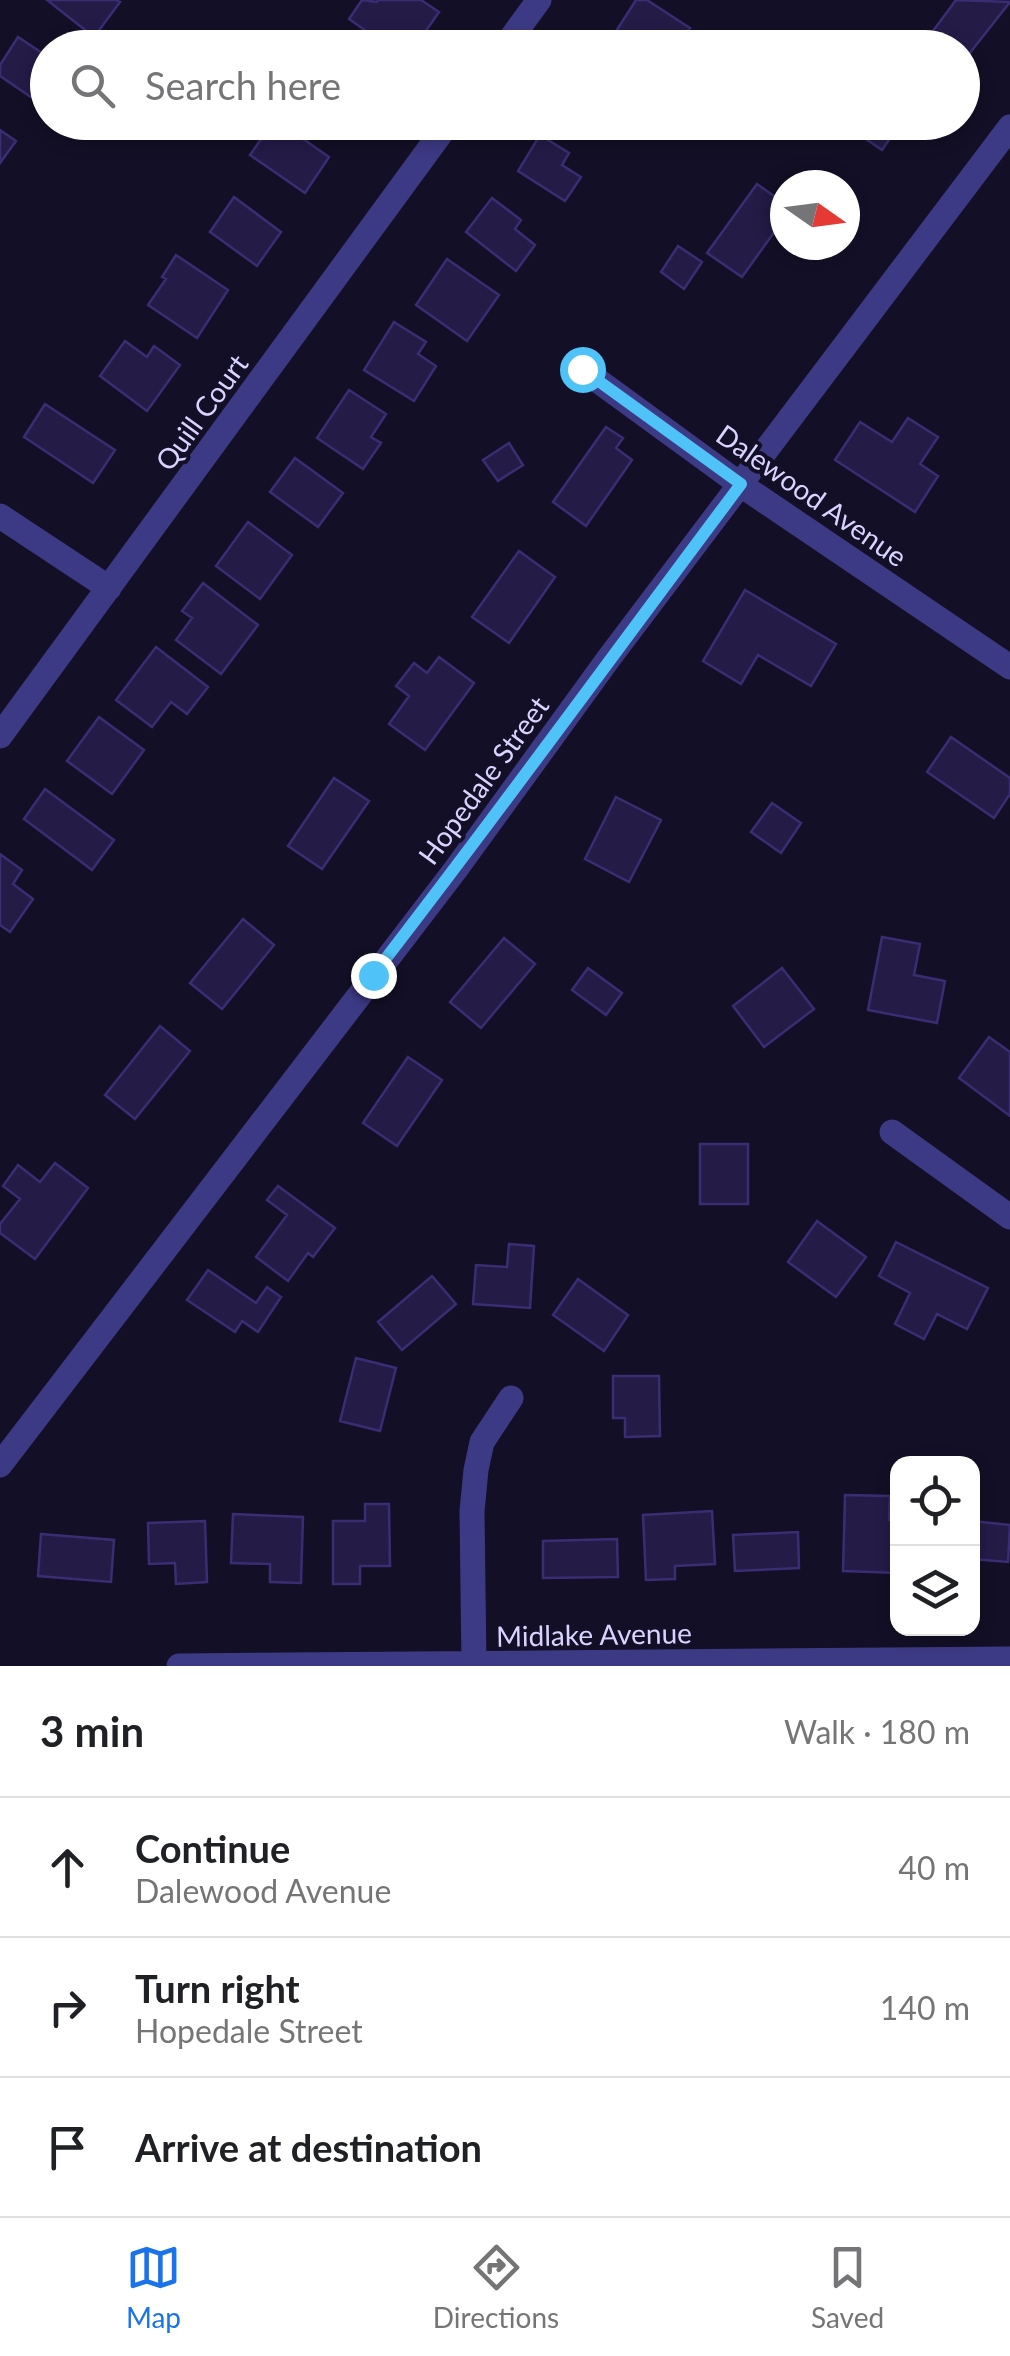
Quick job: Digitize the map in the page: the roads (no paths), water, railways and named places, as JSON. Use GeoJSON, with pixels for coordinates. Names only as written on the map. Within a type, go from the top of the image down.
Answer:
{"type":"FeatureCollection","features":[{"type":"Feature","properties":{"kind":"street"},"geometry":{"type":"LineString","coordinates":[[517,30],[539,0]]}},
{"type":"Feature","properties":{"kind":"street","name":"Hopedale Street"},"geometry":{"type":"LineString","coordinates":[[0,1465],[456,869],[609,658],[1010,126]]}},
{"type":"Feature","properties":{"kind":"street","name":"Quill Court"},"geometry":{"type":"LineString","coordinates":[[0,736],[437,140]]}},
{"type":"Feature","properties":{"kind":"street","name":"Dalewood Avenue"},"geometry":{"type":"LineString","coordinates":[[582,369],[741,484],[1010,667]]}},
{"type":"Feature","properties":{"kind":"street"},"geometry":{"type":"LineString","coordinates":[[0,516],[109,588]]}},
{"type":"Feature","properties":{"kind":"street"},"geometry":{"type":"LineString","coordinates":[[892,1132],[1010,1218]]}},
{"type":"Feature","properties":{"kind":"street"},"geometry":{"type":"LineString","coordinates":[[474,1666],[472,1511],[476,1470],[482,1442],[511,1398]]}},
{"type":"Feature","properties":{"kind":"street","name":"Midlake Avenue"},"geometry":{"type":"LineString","coordinates":[[180,1666],[1010,1659]]}}]}
